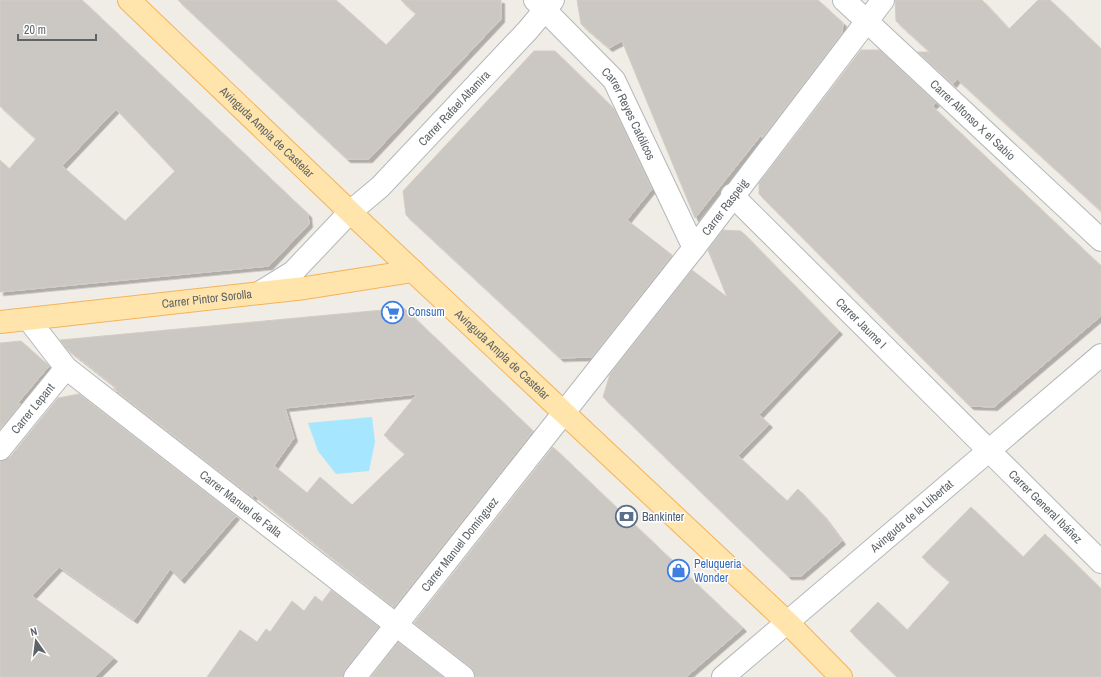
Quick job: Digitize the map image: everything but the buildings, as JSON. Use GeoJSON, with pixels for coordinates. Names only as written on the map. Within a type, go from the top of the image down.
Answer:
{"type":"FeatureCollection","features":[{"type":"Feature","properties":{"kind":"main road","name":"Avinguda Ampla de Castelar"},"geometry":{"type":"LineString","coordinates":[[129,0],[350,212],[788,623],[841,677]]}},
{"type":"Feature","properties":{"kind":"main road","name":"Carrer Pintor Sorolla"},"geometry":{"type":"LineString","coordinates":[[0,322],[259,293],[413,271]]}},
{"type":"Feature","properties":{"kind":"street","name":"Carrer Alfonso X el Sabio"},"geometry":{"type":"LineString","coordinates":[[844,0],[1101,240]]}},
{"type":"Feature","properties":{"kind":"street","name":"Carrer Raspeig"},"geometry":{"type":"LineString","coordinates":[[565,413],[694,248],[732,195],[883,0]]}},
{"type":"Feature","properties":{"kind":"street","name":"Carrer Rafael Altamira"},"geometry":{"type":"LineString","coordinates":[[259,293],[293,272],[350,212],[380,187],[528,30],[544,3]]}},
{"type":"Feature","properties":{"kind":"street","name":"Carrer Reyes Católicos"},"geometry":{"type":"LineString","coordinates":[[544,3],[614,80],[694,248]]}},
{"type":"Feature","properties":{"kind":"street","name":"Carrer Jaume I"},"geometry":{"type":"LineString","coordinates":[[732,195],[990,451]]}},
{"type":"Feature","properties":{"kind":"street","name":"Carrer Manuel de Falla"},"geometry":{"type":"LineString","coordinates":[[28,320],[66,368],[397,624],[463,677]]}},
{"type":"Feature","properties":{"kind":"street","name":"Avinguda de la Llibertat"},"geometry":{"type":"LineString","coordinates":[[723,677],[990,451],[1101,354]]}},
{"type":"Feature","properties":{"kind":"street","name":"Carrer Lepant"},"geometry":{"type":"LineString","coordinates":[[0,449],[66,368]]}},
{"type":"Feature","properties":{"kind":"street","name":"Carrer Manuel Domínguez"},"geometry":{"type":"LineString","coordinates":[[355,677],[565,413]]}},
{"type":"Feature","properties":{"kind":"street","name":"Carrer General Ibáñez"},"geometry":{"type":"LineString","coordinates":[[990,451],[1101,562]]}},
{"type":"Feature","properties":{"kind":"water"},"geometry":{"type":"Polygon","coordinates":[[[372,417],[375,442],[369,471],[336,474],[318,451],[308,423],[372,417]]]}},
{"type":"Feature","properties":{"kind":"place","name":"Consum"},"geometry":{"type":"Point","coordinates":[392,312]}},
{"type":"Feature","properties":{"kind":"place","name":"Bankinter"},"geometry":{"type":"Point","coordinates":[626,517]}},
{"type":"Feature","properties":{"kind":"place","name":"Peluqueria Wonder"},"geometry":{"type":"Point","coordinates":[678,571]}}]}
